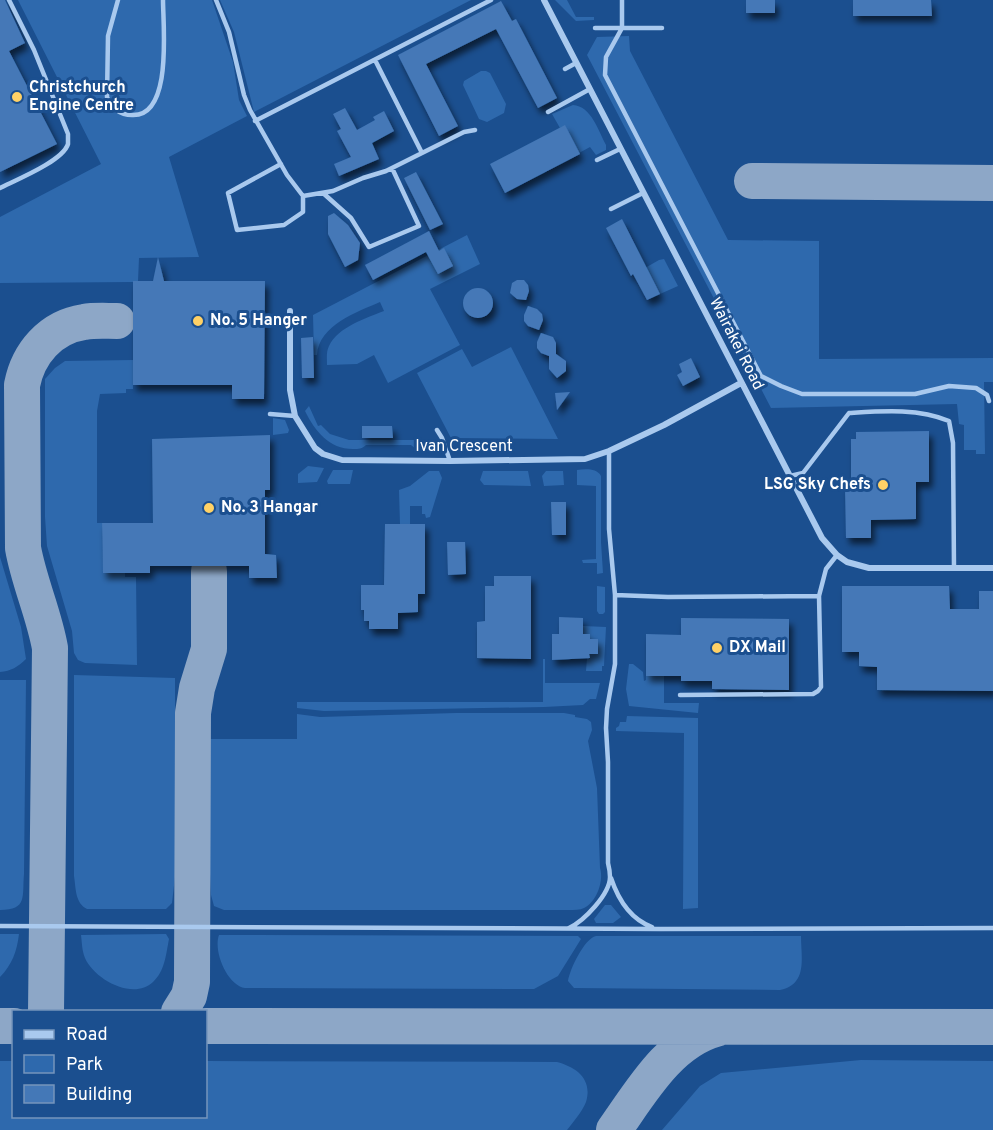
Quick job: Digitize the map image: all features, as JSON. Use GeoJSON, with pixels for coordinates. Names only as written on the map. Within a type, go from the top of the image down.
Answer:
{"type":"FeatureCollection","features":[{"type":"Feature","properties":{"kind":"street","name":"Wairakei Road"},"geometry":{"type":"LineString","coordinates":[[544,0],[822,538],[837,555],[847,562],[869,568],[993,568]]}},
{"type":"Feature","properties":{"kind":"street","name":"Ivan Crescent"},"geometry":{"type":"LineString","coordinates":[[290,311],[290,390],[296,416],[315,448],[342,460],[450,462],[573,460],[595,456],[664,425],[741,383]]}},
{"type":"Feature","properties":{"kind":"lane"},"geometry":{"type":"LineString","coordinates":[[0,188],[34,171],[64,150],[68,143],[68,134],[34,50],[9,0]]}},
{"type":"Feature","properties":{"kind":"lane"},"geometry":{"type":"LineString","coordinates":[[118,0],[108,36],[107,97],[111,105],[121,113],[134,115],[148,110],[153,105],[160,88],[165,25],[163,0]]}},
{"type":"Feature","properties":{"kind":"lane"},"geometry":{"type":"LineString","coordinates":[[216,0],[229,32],[244,95],[255,121],[303,196],[303,212],[284,225],[237,230],[228,193],[281,164]]}},
{"type":"Feature","properties":{"kind":"lane"},"geometry":{"type":"LineString","coordinates":[[255,121],[491,0]]}},
{"type":"Feature","properties":{"kind":"lane"},"geometry":{"type":"LineString","coordinates":[[622,0],[622,27],[606,57],[605,75],[761,376],[802,394],[915,394],[949,386],[976,388],[987,395],[989,401]]}},
{"type":"Feature","properties":{"kind":"lane"},"geometry":{"type":"LineString","coordinates":[[595,28],[662,28]]}},
{"type":"Feature","properties":{"kind":"lane"},"geometry":{"type":"LineString","coordinates":[[375,60],[422,153]]}},
{"type":"Feature","properties":{"kind":"lane"},"geometry":{"type":"LineString","coordinates":[[565,69],[576,63]]}},
{"type":"Feature","properties":{"kind":"lane"},"geometry":{"type":"LineString","coordinates":[[548,112],[590,89]]}},
{"type":"Feature","properties":{"kind":"lane"},"geometry":{"type":"LineString","coordinates":[[303,196],[323,193],[392,168],[464,132],[475,129]]}},
{"type":"Feature","properties":{"kind":"lane"},"geometry":{"type":"LineString","coordinates":[[597,160],[620,148]]}},
{"type":"Feature","properties":{"kind":"lane"},"geometry":{"type":"LineString","coordinates":[[323,193],[351,218],[369,247],[419,226],[392,168]]}},
{"type":"Feature","properties":{"kind":"lane"},"geometry":{"type":"LineString","coordinates":[[611,209],[643,193]]}},
{"type":"Feature","properties":{"kind":"lane"},"geometry":{"type":"LineString","coordinates":[[790,476],[803,472],[849,413],[890,411],[934,415],[949,421],[953,443],[954,568]]}},
{"type":"Feature","properties":{"kind":"lane"},"geometry":{"type":"LineString","coordinates":[[270,414],[296,416]]}},
{"type":"Feature","properties":{"kind":"lane"},"geometry":{"type":"LineString","coordinates":[[437,430],[450,462]]}},
{"type":"Feature","properties":{"kind":"lane"},"geometry":{"type":"LineString","coordinates":[[609,451],[609,539],[615,595],[615,664],[606,728],[608,863],[618,897],[627,910],[646,925],[661,929]]}},
{"type":"Feature","properties":{"kind":"lane"},"geometry":{"type":"LineString","coordinates":[[680,695],[813,694],[818,691],[821,687],[819,596],[826,569],[837,555]]}},
{"type":"Feature","properties":{"kind":"lane"},"geometry":{"type":"LineString","coordinates":[[615,595],[819,596]]}},
{"type":"Feature","properties":{"kind":"lane"},"geometry":{"type":"LineString","coordinates":[[565,929],[580,921],[594,908],[611,878]]}},
{"type":"Feature","properties":{"kind":"lane"},"geometry":{"type":"LineString","coordinates":[[0,926],[565,929],[993,928]]}},
{"type":"Feature","properties":{"kind":"green space"},"geometry":{"type":"Polygon","coordinates":[[[18,0],[212,0],[233,62],[239,100],[247,116],[169,157],[199,257],[139,258],[138,281],[133,282],[0,283],[0,217],[101,164],[18,0]]]}},
{"type":"Feature","properties":{"kind":"green space"},"geometry":{"type":"Polygon","coordinates":[[[220,0],[471,0],[254,112],[234,32],[220,0]]]}},
{"type":"Feature","properties":{"kind":"green space"},"geometry":{"type":"Polygon","coordinates":[[[555,0],[567,0],[576,17],[594,17],[594,20],[576,21],[555,0]]]}},
{"type":"Feature","properties":{"kind":"green space"},"geometry":{"type":"Polygon","coordinates":[[[629,36],[630,51],[728,240],[819,241],[819,359],[993,358],[993,382],[984,382],[985,454],[976,454],[976,450],[964,450],[964,425],[959,424],[957,404],[771,408],[587,55],[597,37],[629,36]]]}},
{"type":"Feature","properties":{"kind":"green space"},"geometry":{"type":"Polygon","coordinates":[[[481,71],[490,73],[506,104],[504,113],[487,122],[479,119],[463,85],[464,81],[481,71]]]}},
{"type":"Feature","properties":{"kind":"green space"},"geometry":{"type":"Polygon","coordinates":[[[573,105],[579,106],[589,114],[606,145],[606,150],[596,155],[590,147],[579,153],[565,126],[560,128],[552,114],[573,105]]]}},
{"type":"Feature","properties":{"kind":"green space"},"geometry":{"type":"Polygon","coordinates":[[[467,235],[480,264],[430,289],[460,345],[388,383],[374,355],[357,364],[327,365],[327,351],[333,339],[353,324],[384,311],[380,302],[350,315],[332,328],[324,335],[317,355],[314,355],[313,315],[467,235]]]}},
{"type":"Feature","properties":{"kind":"green space"},"geometry":{"type":"Polygon","coordinates":[[[664,259],[678,286],[660,294],[645,268],[664,259]]]}},
{"type":"Feature","properties":{"kind":"green space"},"geometry":{"type":"Polygon","coordinates":[[[511,347],[558,439],[458,438],[452,440],[417,373],[462,349],[472,367],[511,347]]]}},
{"type":"Feature","properties":{"kind":"green space"},"geometry":{"type":"Polygon","coordinates":[[[133,360],[133,389],[126,389],[126,393],[100,394],[97,411],[97,523],[102,523],[103,573],[125,573],[125,577],[136,577],[137,665],[85,663],[78,660],[74,653],[72,631],[47,546],[45,379],[65,361],[133,360]]]}},
{"type":"Feature","properties":{"kind":"green space"},"geometry":{"type":"Polygon","coordinates":[[[309,406],[318,426],[321,425],[330,434],[349,440],[435,440],[435,449],[416,449],[411,445],[366,445],[355,449],[337,446],[318,432],[313,425],[305,411],[309,406]]]}},
{"type":"Feature","properties":{"kind":"green space"},"geometry":{"type":"Polygon","coordinates":[[[273,418],[285,420],[288,433],[273,435],[273,418]]]}},
{"type":"Feature","properties":{"kind":"green space"},"geometry":{"type":"Polygon","coordinates":[[[308,466],[324,468],[317,482],[298,483],[298,474],[308,466]]]}},
{"type":"Feature","properties":{"kind":"green space"},"geometry":{"type":"Polygon","coordinates":[[[333,470],[353,470],[350,484],[328,484],[327,481],[333,470]]]}},
{"type":"Feature","properties":{"kind":"green space"},"geometry":{"type":"Polygon","coordinates":[[[577,470],[594,470],[601,476],[603,573],[597,574],[597,563],[583,563],[582,560],[596,559],[596,486],[577,485],[577,470]]]}},
{"type":"Feature","properties":{"kind":"green space"},"geometry":{"type":"Polygon","coordinates":[[[429,471],[439,471],[442,478],[430,517],[426,518],[425,514],[422,514],[422,506],[410,506],[410,524],[400,524],[399,490],[410,486],[429,471]]]}},
{"type":"Feature","properties":{"kind":"green space"},"geometry":{"type":"Polygon","coordinates":[[[483,471],[528,471],[531,486],[484,485],[480,480],[483,471]]]}},
{"type":"Feature","properties":{"kind":"green space"},"geometry":{"type":"Polygon","coordinates":[[[546,471],[563,471],[564,485],[544,486],[542,476],[546,471]]]}},
{"type":"Feature","properties":{"kind":"green space"},"geometry":{"type":"Polygon","coordinates":[[[0,557],[21,627],[26,659],[8,671],[0,672],[0,557]]]}},
{"type":"Feature","properties":{"kind":"green space"},"geometry":{"type":"Polygon","coordinates":[[[597,586],[605,587],[605,612],[603,614],[597,611],[597,586]]]}},
{"type":"Feature","properties":{"kind":"green space"},"geometry":{"type":"Polygon","coordinates":[[[583,626],[606,627],[602,671],[586,671],[587,658],[598,639],[590,639],[590,634],[582,634],[583,626]]]}},
{"type":"Feature","properties":{"kind":"green space"},"geometry":{"type":"Polygon","coordinates":[[[543,659],[545,659],[545,683],[600,683],[596,699],[590,699],[583,705],[544,707],[324,711],[297,708],[297,702],[543,702],[543,659]]]}},
{"type":"Feature","properties":{"kind":"green space"},"geometry":{"type":"Polygon","coordinates":[[[629,664],[633,664],[643,672],[644,681],[646,676],[664,676],[664,703],[699,703],[698,713],[629,706],[626,689],[629,664]]]}},
{"type":"Feature","properties":{"kind":"green space"},"geometry":{"type":"Polygon","coordinates":[[[74,675],[175,678],[175,877],[172,903],[166,909],[87,909],[78,899],[74,876],[74,675]]]}},
{"type":"Feature","properties":{"kind":"green space"},"geometry":{"type":"Polygon","coordinates":[[[0,680],[26,680],[23,895],[22,900],[15,907],[0,910],[0,680]]]}},
{"type":"Feature","properties":{"kind":"green space"},"geometry":{"type":"Polygon","coordinates":[[[564,713],[591,722],[592,730],[588,741],[597,788],[601,878],[596,896],[589,905],[571,910],[224,910],[214,906],[210,874],[210,739],[297,739],[297,714],[320,717],[564,713]]]}},
{"type":"Feature","properties":{"kind":"green space"},"geometry":{"type":"Polygon","coordinates":[[[627,716],[698,718],[698,908],[683,909],[684,733],[616,731],[620,722],[626,722],[627,716]]]}},
{"type":"Feature","properties":{"kind":"green space"},"geometry":{"type":"Polygon","coordinates":[[[605,905],[611,905],[621,917],[613,923],[596,923],[594,919],[605,905]]]}},
{"type":"Feature","properties":{"kind":"green space"},"geometry":{"type":"Polygon","coordinates":[[[0,934],[19,934],[13,957],[8,968],[0,977],[0,934]]]}},
{"type":"Feature","properties":{"kind":"green space"},"geometry":{"type":"Polygon","coordinates":[[[166,934],[169,939],[160,973],[153,982],[135,989],[115,985],[105,980],[90,966],[85,958],[81,935],[166,934]]]}},
{"type":"Feature","properties":{"kind":"green space"},"geometry":{"type":"Polygon","coordinates":[[[219,935],[578,936],[581,939],[558,976],[534,989],[245,988],[232,981],[223,966],[218,950],[219,935]]]}},
{"type":"Feature","properties":{"kind":"green space"},"geometry":{"type":"Polygon","coordinates":[[[596,936],[801,936],[801,969],[795,982],[780,990],[574,988],[568,981],[572,969],[582,948],[596,936]]]}},
{"type":"Feature","properties":{"kind":"green space"},"geometry":{"type":"Polygon","coordinates":[[[861,1060],[993,1061],[993,1130],[662,1130],[700,1086],[721,1073],[861,1060]]]}},
{"type":"Feature","properties":{"kind":"green space"},"geometry":{"type":"Polygon","coordinates":[[[0,1061],[12,1061],[12,1118],[207,1118],[207,1061],[557,1062],[571,1067],[581,1075],[588,1094],[582,1109],[567,1130],[0,1130],[0,1061]]]}},
{"type":"Feature","properties":{"kind":"building","name":"Christchurch Engine Centre"},"geometry":{"type":"Polygon","coordinates":[[[0,0],[5,0],[25,43],[9,51],[57,144],[0,172],[0,0]]]}},
{"type":"Feature","properties":{"kind":"building"},"geometry":{"type":"Polygon","coordinates":[[[746,0],[775,0],[775,13],[746,13],[746,0]]]}},
{"type":"Feature","properties":{"kind":"building"},"geometry":{"type":"Polygon","coordinates":[[[853,0],[931,0],[932,16],[853,16],[853,0]]]}},
{"type":"Feature","properties":{"kind":"building"},"geometry":{"type":"Polygon","coordinates":[[[501,1],[512,21],[516,19],[557,98],[538,108],[496,29],[426,64],[458,126],[439,136],[398,55],[501,1]]]}},
{"type":"Feature","properties":{"kind":"building"},"geometry":{"type":"Polygon","coordinates":[[[345,108],[357,130],[375,120],[373,117],[384,111],[394,131],[372,143],[379,159],[339,176],[334,164],[351,157],[337,131],[341,129],[333,114],[345,108]]]}},
{"type":"Feature","properties":{"kind":"building"},"geometry":{"type":"Polygon","coordinates":[[[565,125],[580,154],[505,193],[490,164],[565,125]]]}},
{"type":"Feature","properties":{"kind":"building"},"geometry":{"type":"Polygon","coordinates":[[[416,172],[443,224],[430,230],[404,178],[416,172]]]}},
{"type":"Feature","properties":{"kind":"building"},"geometry":{"type":"Polygon","coordinates":[[[334,213],[348,225],[360,243],[358,260],[345,267],[328,234],[328,216],[334,213]]]}},
{"type":"Feature","properties":{"kind":"building"},"geometry":{"type":"Polygon","coordinates":[[[622,219],[660,294],[647,300],[633,274],[631,276],[606,228],[622,219]]]}},
{"type":"Feature","properties":{"kind":"building"},"geometry":{"type":"Polygon","coordinates":[[[429,231],[439,251],[444,248],[453,266],[438,274],[426,252],[373,280],[365,265],[429,231]]]}},
{"type":"Feature","properties":{"kind":"building","name":"No. 5 Hanger"},"geometry":{"type":"Polygon","coordinates":[[[158,257],[164,281],[265,281],[264,399],[232,399],[232,385],[133,385],[133,281],[153,281],[158,257]]]}},
{"type":"Feature","properties":{"kind":"building"},"geometry":{"type":"Polygon","coordinates":[[[524,280],[528,285],[526,300],[517,299],[510,293],[512,283],[524,280]]]}},
{"type":"Feature","properties":{"kind":"building"},"geometry":{"type":"Polygon","coordinates":[[[478,288],[489,292],[493,303],[489,314],[478,318],[467,314],[463,303],[467,292],[478,288]]]}},
{"type":"Feature","properties":{"kind":"building"},"geometry":{"type":"Polygon","coordinates":[[[528,306],[537,309],[542,314],[543,320],[539,330],[528,326],[524,321],[528,306]]]}},
{"type":"Feature","properties":{"kind":"building"},"geometry":{"type":"Polygon","coordinates":[[[541,333],[553,337],[556,343],[556,354],[566,361],[566,371],[557,378],[549,369],[549,356],[541,353],[537,348],[541,333]]]}},
{"type":"Feature","properties":{"kind":"building"},"geometry":{"type":"Polygon","coordinates":[[[313,337],[314,378],[302,378],[301,338],[313,337]]]}},
{"type":"Feature","properties":{"kind":"building"},"geometry":{"type":"Polygon","coordinates":[[[691,358],[700,377],[683,386],[677,375],[682,372],[679,364],[691,358]]]}},
{"type":"Feature","properties":{"kind":"building"},"geometry":{"type":"Polygon","coordinates":[[[570,392],[557,410],[555,393],[570,392]]]}},
{"type":"Feature","properties":{"kind":"building"},"geometry":{"type":"Polygon","coordinates":[[[362,426],[392,426],[393,438],[362,438],[362,426]]]}},
{"type":"Feature","properties":{"kind":"building","name":"LSG Sky Chefs"},"geometry":{"type":"Polygon","coordinates":[[[929,431],[929,482],[916,482],[916,519],[871,520],[871,538],[846,538],[845,488],[851,488],[851,439],[856,439],[856,432],[929,431]]]}},
{"type":"Feature","properties":{"kind":"building","name":"No. 3 Hangar"},"geometry":{"type":"Polygon","coordinates":[[[270,435],[270,490],[265,490],[265,554],[276,555],[277,578],[249,578],[249,566],[150,566],[150,573],[103,573],[102,523],[153,523],[152,439],[270,435]]]}},
{"type":"Feature","properties":{"kind":"building"},"geometry":{"type":"Polygon","coordinates":[[[551,502],[566,502],[566,535],[552,535],[551,502]]]}},
{"type":"Feature","properties":{"kind":"building"},"geometry":{"type":"Polygon","coordinates":[[[385,524],[425,524],[425,594],[418,594],[418,612],[398,613],[398,629],[369,629],[369,621],[364,621],[364,610],[361,610],[361,585],[384,585],[385,524]]]}},
{"type":"Feature","properties":{"kind":"building"},"geometry":{"type":"Polygon","coordinates":[[[447,542],[465,542],[466,574],[448,575],[447,542]]]}},
{"type":"Feature","properties":{"kind":"building"},"geometry":{"type":"Polygon","coordinates":[[[494,576],[531,576],[531,659],[477,658],[477,622],[485,621],[485,586],[494,586],[494,576]]]}},
{"type":"Feature","properties":{"kind":"building"},"geometry":{"type":"Polygon","coordinates":[[[842,586],[949,586],[950,609],[979,609],[979,591],[993,591],[993,691],[877,690],[877,667],[859,666],[859,652],[842,652],[842,586]]]}},
{"type":"Feature","properties":{"kind":"building"},"geometry":{"type":"Polygon","coordinates":[[[559,617],[583,618],[583,634],[590,634],[590,639],[598,639],[598,654],[589,654],[590,658],[552,660],[552,634],[559,634],[559,617]]]}},
{"type":"Feature","properties":{"kind":"building","name":"DX Mail"},"geometry":{"type":"Polygon","coordinates":[[[681,618],[789,619],[789,690],[712,689],[712,681],[681,681],[681,676],[646,676],[646,634],[681,635],[681,618]]]}},
{"type":"Feature","properties":{"kind":"taxiway"},"geometry":{"type":"LineString","coordinates":[[752,181],[993,183]]}},
{"type":"Feature","properties":{"kind":"taxiway"},"geometry":{"type":"LineString","coordinates":[[46,1010],[50,648],[23,548],[22,385],[29,363],[42,344],[51,336],[72,325],[84,322],[117,321]]}},
{"type":"Feature","properties":{"kind":"taxiway"},"geometry":{"type":"LineString","coordinates":[[180,1010],[189,996],[192,982],[193,713],[197,688],[209,649],[209,571]]}},
{"type":"Feature","properties":{"kind":"taxiway"},"geometry":{"type":"LineString","coordinates":[[0,1026],[12,1026]]}},
{"type":"Feature","properties":{"kind":"taxiway"},"geometry":{"type":"LineString","coordinates":[[207,1026],[993,1027]]}},
{"type":"Feature","properties":{"kind":"taxiway"},"geometry":{"type":"LineString","coordinates":[[614,1130],[646,1085],[670,1057],[684,1045],[716,1029]]}},
{"type":"Feature","properties":{"kind":"place","name":"Christchurch Engine Centre"},"geometry":{"type":"Point","coordinates":[17,97]}},
{"type":"Feature","properties":{"kind":"place","name":"No. 5 Hanger"},"geometry":{"type":"Point","coordinates":[198,321]}},
{"type":"Feature","properties":{"kind":"place","name":"LSG Sky Chefs"},"geometry":{"type":"Point","coordinates":[883,485]}},
{"type":"Feature","properties":{"kind":"place","name":"No. 3 Hangar"},"geometry":{"type":"Point","coordinates":[209,508]}},
{"type":"Feature","properties":{"kind":"place","name":"DX Mail"},"geometry":{"type":"Point","coordinates":[717,648]}}]}
